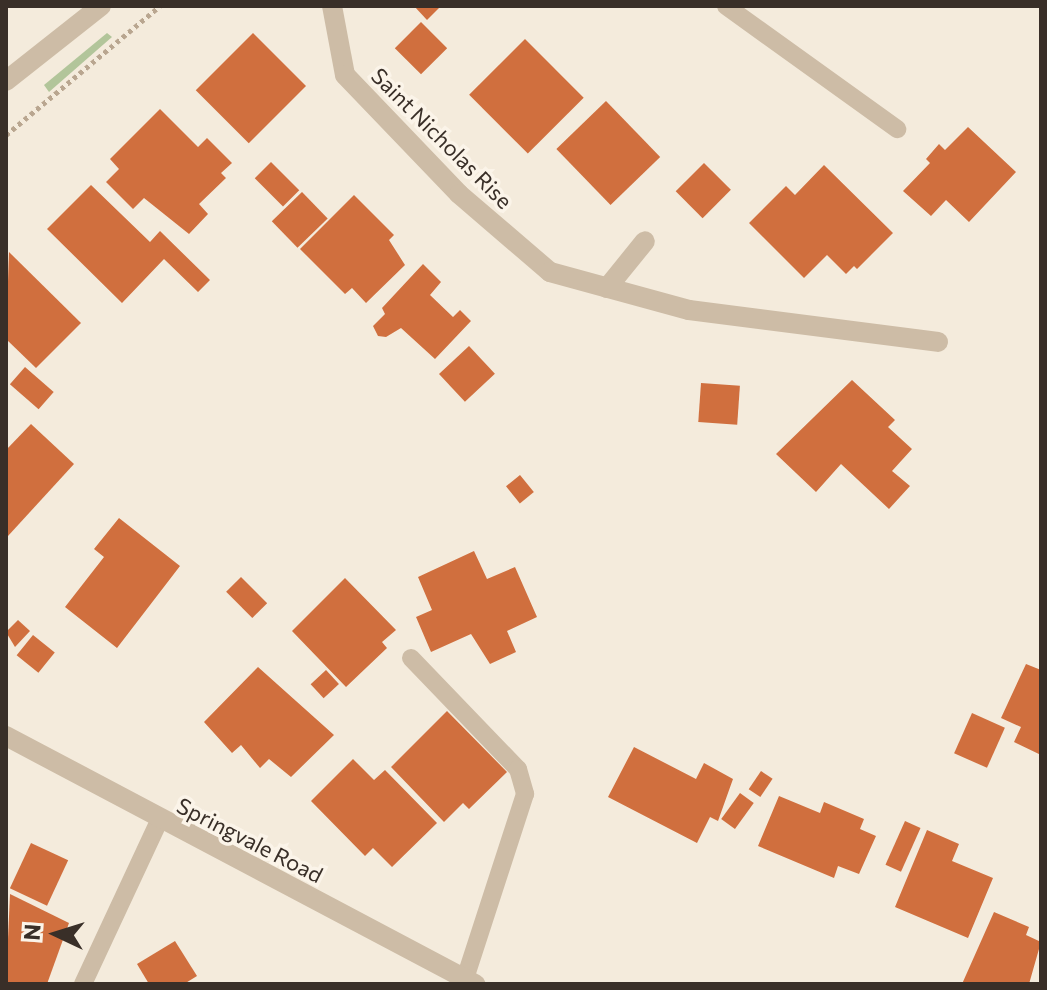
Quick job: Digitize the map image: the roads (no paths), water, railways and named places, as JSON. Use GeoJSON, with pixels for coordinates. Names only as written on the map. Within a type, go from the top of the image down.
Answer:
{"type":"FeatureCollection","features":[{"type":"Feature","properties":{"kind":"street"},"geometry":{"type":"LineString","coordinates":[[6,81],[101,6]]}},
{"type":"Feature","properties":{"kind":"street","name":"Saint Nicholas Rise"},"geometry":{"type":"LineString","coordinates":[[332,6],[345,75],[459,194],[550,272],[689,310],[938,342]]}},
{"type":"Feature","properties":{"kind":"street"},"geometry":{"type":"LineString","coordinates":[[607,288],[645,241]]}},
{"type":"Feature","properties":{"kind":"street","name":"Springvale Road"},"geometry":{"type":"LineString","coordinates":[[6,736],[159,821],[470,981]]}},
{"type":"Feature","properties":{"kind":"lane"},"geometry":{"type":"LineString","coordinates":[[726,6],[897,129]]}},
{"type":"Feature","properties":{"kind":"lane"},"geometry":{"type":"LineString","coordinates":[[411,658],[518,769],[525,794],[470,981]]}},
{"type":"Feature","properties":{"kind":"lane"},"geometry":{"type":"LineString","coordinates":[[83,984],[159,821]]}}]}
